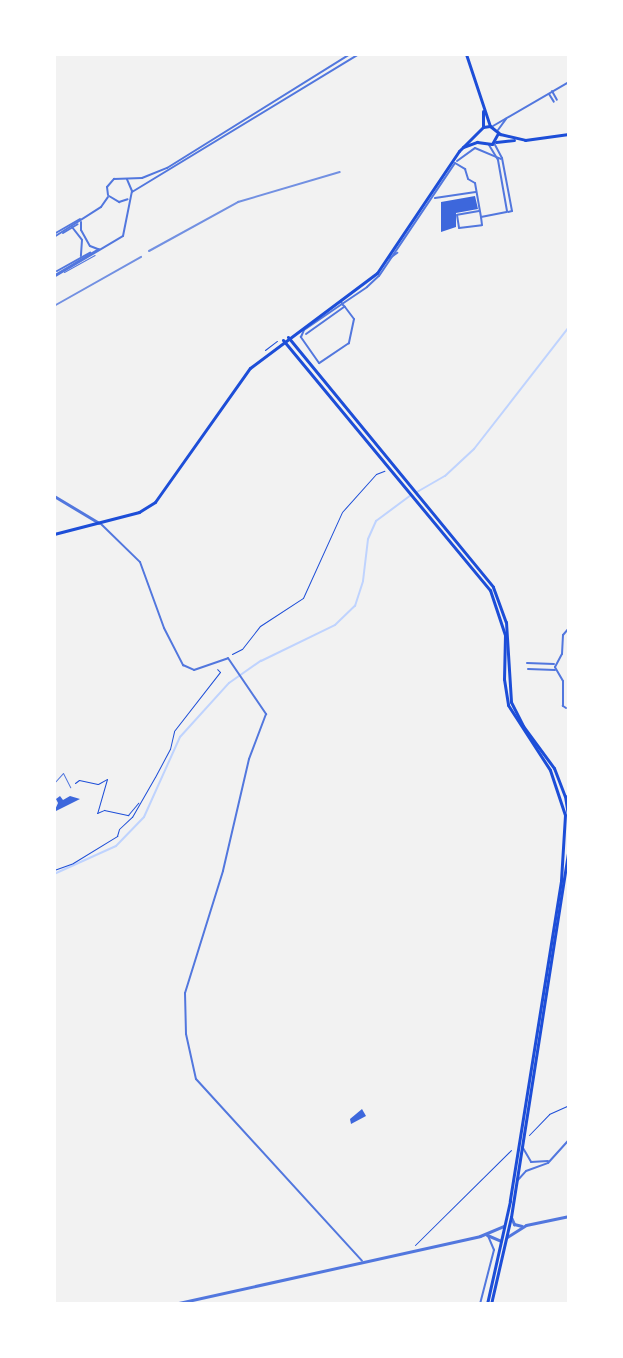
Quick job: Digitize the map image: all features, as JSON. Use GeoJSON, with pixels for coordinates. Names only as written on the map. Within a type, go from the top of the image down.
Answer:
{"type":"FeatureCollection","features":[{"type":"Feature","properties":{"kind":"main road"},"geometry":{"type":"LineString","coordinates":[[466,54],[491,126],[498,132],[525,140]]}},
{"type":"Feature","properties":{"kind":"main road"},"geometry":{"type":"LineString","coordinates":[[54,534],[139,512],[155,502],[250,368],[282,339],[342,304],[390,258],[462,148],[479,135],[483,127],[482,107]]}},
{"type":"Feature","properties":{"kind":"main road"},"geometry":{"type":"LineString","coordinates":[[483,127],[491,126]]}},
{"type":"Feature","properties":{"kind":"main road"},"geometry":{"type":"LineString","coordinates":[[493,143],[498,132]]}},
{"type":"Feature","properties":{"kind":"main road"},"geometry":{"type":"LineString","coordinates":[[462,148],[482,142],[569,134]]}},
{"type":"Feature","properties":{"kind":"main road"},"geometry":{"type":"LineString","coordinates":[[479,135],[482,142]]}},
{"type":"Feature","properties":{"kind":"main road"},"geometry":{"type":"LineString","coordinates":[[288,337],[436,518],[477,563],[499,598],[508,633],[507,678],[511,702],[523,726],[554,768],[565,796],[569,822]]}},
{"type":"Feature","properties":{"kind":"main road"},"geometry":{"type":"LineString","coordinates":[[282,339],[391,464]]}},
{"type":"Feature","properties":{"kind":"main road"},"geometry":{"type":"LineString","coordinates":[[436,518],[480,576],[495,602],[505,635],[508,705],[550,770],[565,815],[561,881],[506,1222],[489,1304]]}},
{"type":"Feature","properties":{"kind":"main road"},"geometry":{"type":"LineString","coordinates":[[489,1304],[511,1217],[569,845]]}},
{"type":"Feature","properties":{"kind":"street"},"geometry":{"type":"LineString","coordinates":[[55,236],[101,207],[112,180],[142,178],[167,168],[350,54]]}},
{"type":"Feature","properties":{"kind":"street"},"geometry":{"type":"LineString","coordinates":[[54,276],[123,236],[132,192],[359,54]]}},
{"type":"Feature","properties":{"kind":"street"},"geometry":{"type":"LineString","coordinates":[[491,126],[569,82]]}},
{"type":"Feature","properties":{"kind":"street"},"geometry":{"type":"LineString","coordinates":[[550,92],[555,101]]}},
{"type":"Feature","properties":{"kind":"street"},"geometry":{"type":"LineString","coordinates":[[498,132],[510,114]]}},
{"type":"Feature","properties":{"kind":"street"},"geometry":{"type":"LineString","coordinates":[[481,217],[512,211],[502,158],[493,143]]}},
{"type":"Feature","properties":{"kind":"street"},"geometry":{"type":"LineString","coordinates":[[493,143],[507,212]]}},
{"type":"Feature","properties":{"kind":"street"},"geometry":{"type":"LineString","coordinates":[[442,177],[464,152],[475,148],[498,160]]}},
{"type":"Feature","properties":{"kind":"street"},"geometry":{"type":"LineString","coordinates":[[498,160],[502,158]]}},
{"type":"Feature","properties":{"kind":"street"},"geometry":{"type":"LineString","coordinates":[[455,163],[465,169],[477,192],[481,217],[482,225],[459,228],[457,215],[480,211]]}},
{"type":"Feature","properties":{"kind":"street"},"geometry":{"type":"LineString","coordinates":[[342,304],[354,319],[349,343],[319,363],[301,337],[304,330],[379,276],[455,163]]}},
{"type":"Feature","properties":{"kind":"street"},"geometry":{"type":"LineString","coordinates":[[126,179],[132,192]]}},
{"type":"Feature","properties":{"kind":"street"},"geometry":{"type":"LineString","coordinates":[[431,197],[477,192]]}},
{"type":"Feature","properties":{"kind":"street"},"geometry":{"type":"LineString","coordinates":[[108,195],[119,202],[130,198]]}},
{"type":"Feature","properties":{"kind":"street"},"geometry":{"type":"LineString","coordinates":[[504,199],[510,198]]}},
{"type":"Feature","properties":{"kind":"street"},"geometry":{"type":"LineString","coordinates":[[55,236],[88,215]]}},
{"type":"Feature","properties":{"kind":"street"},"geometry":{"type":"LineString","coordinates":[[82,221],[81,230],[90,246],[100,250]]}},
{"type":"Feature","properties":{"kind":"street"},"geometry":{"type":"LineString","coordinates":[[72,226],[83,244],[80,257]]}},
{"type":"Feature","properties":{"kind":"street"},"geometry":{"type":"LineString","coordinates":[[404,236],[411,231]]}},
{"type":"Feature","properties":{"kind":"street"},"geometry":{"type":"LineString","coordinates":[[54,276],[80,257],[100,250]]}},
{"type":"Feature","properties":{"kind":"street"},"geometry":{"type":"LineString","coordinates":[[54,276],[92,252]]}},
{"type":"Feature","properties":{"kind":"street"},"geometry":{"type":"LineString","coordinates":[[390,258],[398,252]]}},
{"type":"Feature","properties":{"kind":"street"},"geometry":{"type":"LineString","coordinates":[[54,496],[99,523],[140,562],[169,641],[183,665],[194,670],[222,658],[231,662],[266,717],[249,759],[223,871],[185,993],[190,1057],[200,1086],[363,1262]]}},
{"type":"Feature","properties":{"kind":"street"},"geometry":{"type":"LineString","coordinates":[[566,708],[563,706],[563,681],[555,670],[568,629]]}},
{"type":"Feature","properties":{"kind":"street"},"geometry":{"type":"LineString","coordinates":[[527,663],[556,664]]}},
{"type":"Feature","properties":{"kind":"street"},"geometry":{"type":"LineString","coordinates":[[528,669],[555,670]]}},
{"type":"Feature","properties":{"kind":"street"},"geometry":{"type":"LineString","coordinates":[[525,1136],[524,1150],[531,1162],[552,1158]]}},
{"type":"Feature","properties":{"kind":"street"},"geometry":{"type":"LineString","coordinates":[[516,1182],[526,1171],[552,1158],[569,1140]]}},
{"type":"Feature","properties":{"kind":"street"},"geometry":{"type":"LineString","coordinates":[[511,1217],[514,1224],[526,1225],[569,1216]]}},
{"type":"Feature","properties":{"kind":"street"},"geometry":{"type":"LineString","coordinates":[[480,1236],[500,1229],[506,1222]]}},
{"type":"Feature","properties":{"kind":"street"},"geometry":{"type":"LineString","coordinates":[[507,1237],[526,1225]]}},
{"type":"Feature","properties":{"kind":"street"},"geometry":{"type":"LineString","coordinates":[[480,1304],[494,1250],[487,1235]]}},
{"type":"Feature","properties":{"kind":"street"},"geometry":{"type":"LineString","coordinates":[[174,1304],[480,1236],[498,1237],[502,1243]]}},
{"type":"Feature","properties":{"kind":"lane"},"geometry":{"type":"LineString","coordinates":[[54,783],[63,773],[70,787]]}},
{"type":"Feature","properties":{"kind":"path"},"geometry":{"type":"LineString","coordinates":[[259,354],[282,339]]}},
{"type":"Feature","properties":{"kind":"path"},"geometry":{"type":"LineString","coordinates":[[70,787],[79,780],[98,784],[107,779],[97,813],[104,810],[128,815],[146,793]]}},
{"type":"Feature","properties":{"kind":"path"},"geometry":{"type":"LineString","coordinates":[[525,1136],[549,1114],[569,1105]]}},
{"type":"Feature","properties":{"kind":"path"},"geometry":{"type":"LineString","coordinates":[[407,1252],[514,1149]]}},
{"type":"Feature","properties":{"kind":"building"},"geometry":{"type":"Polygon","coordinates":[[[475,196],[478,209],[456,213],[456,227],[441,232],[441,202],[475,196]]]}},
{"type":"Feature","properties":{"kind":"building"},"geometry":{"type":"Polygon","coordinates":[[[60,796],[63,800],[70,796],[80,799],[54,812],[58,803],[56,799],[60,796]]]}},
{"type":"Feature","properties":{"kind":"building"},"geometry":{"type":"Polygon","coordinates":[[[362,1109],[366,1116],[351,1124],[350,1119],[362,1109]]]}},
{"type":"Feature","properties":{"kind":"waterway"},"geometry":{"type":"LineString","coordinates":[[417,492],[445,476],[474,449],[569,327]]}},
{"type":"Feature","properties":{"kind":"waterway"},"geometry":{"type":"LineString","coordinates":[[54,874],[116,846],[144,817],[180,737],[229,683],[261,661],[335,625],[355,606],[363,581],[368,539],[376,521],[411,495]]}},
{"type":"Feature","properties":{"kind":"railway"},"geometry":{"type":"LineString","coordinates":[[149,251],[238,202],[340,172]]}},
{"type":"Feature","properties":{"kind":"railway"},"geometry":{"type":"LineString","coordinates":[[54,306],[141,257]]}}]}
